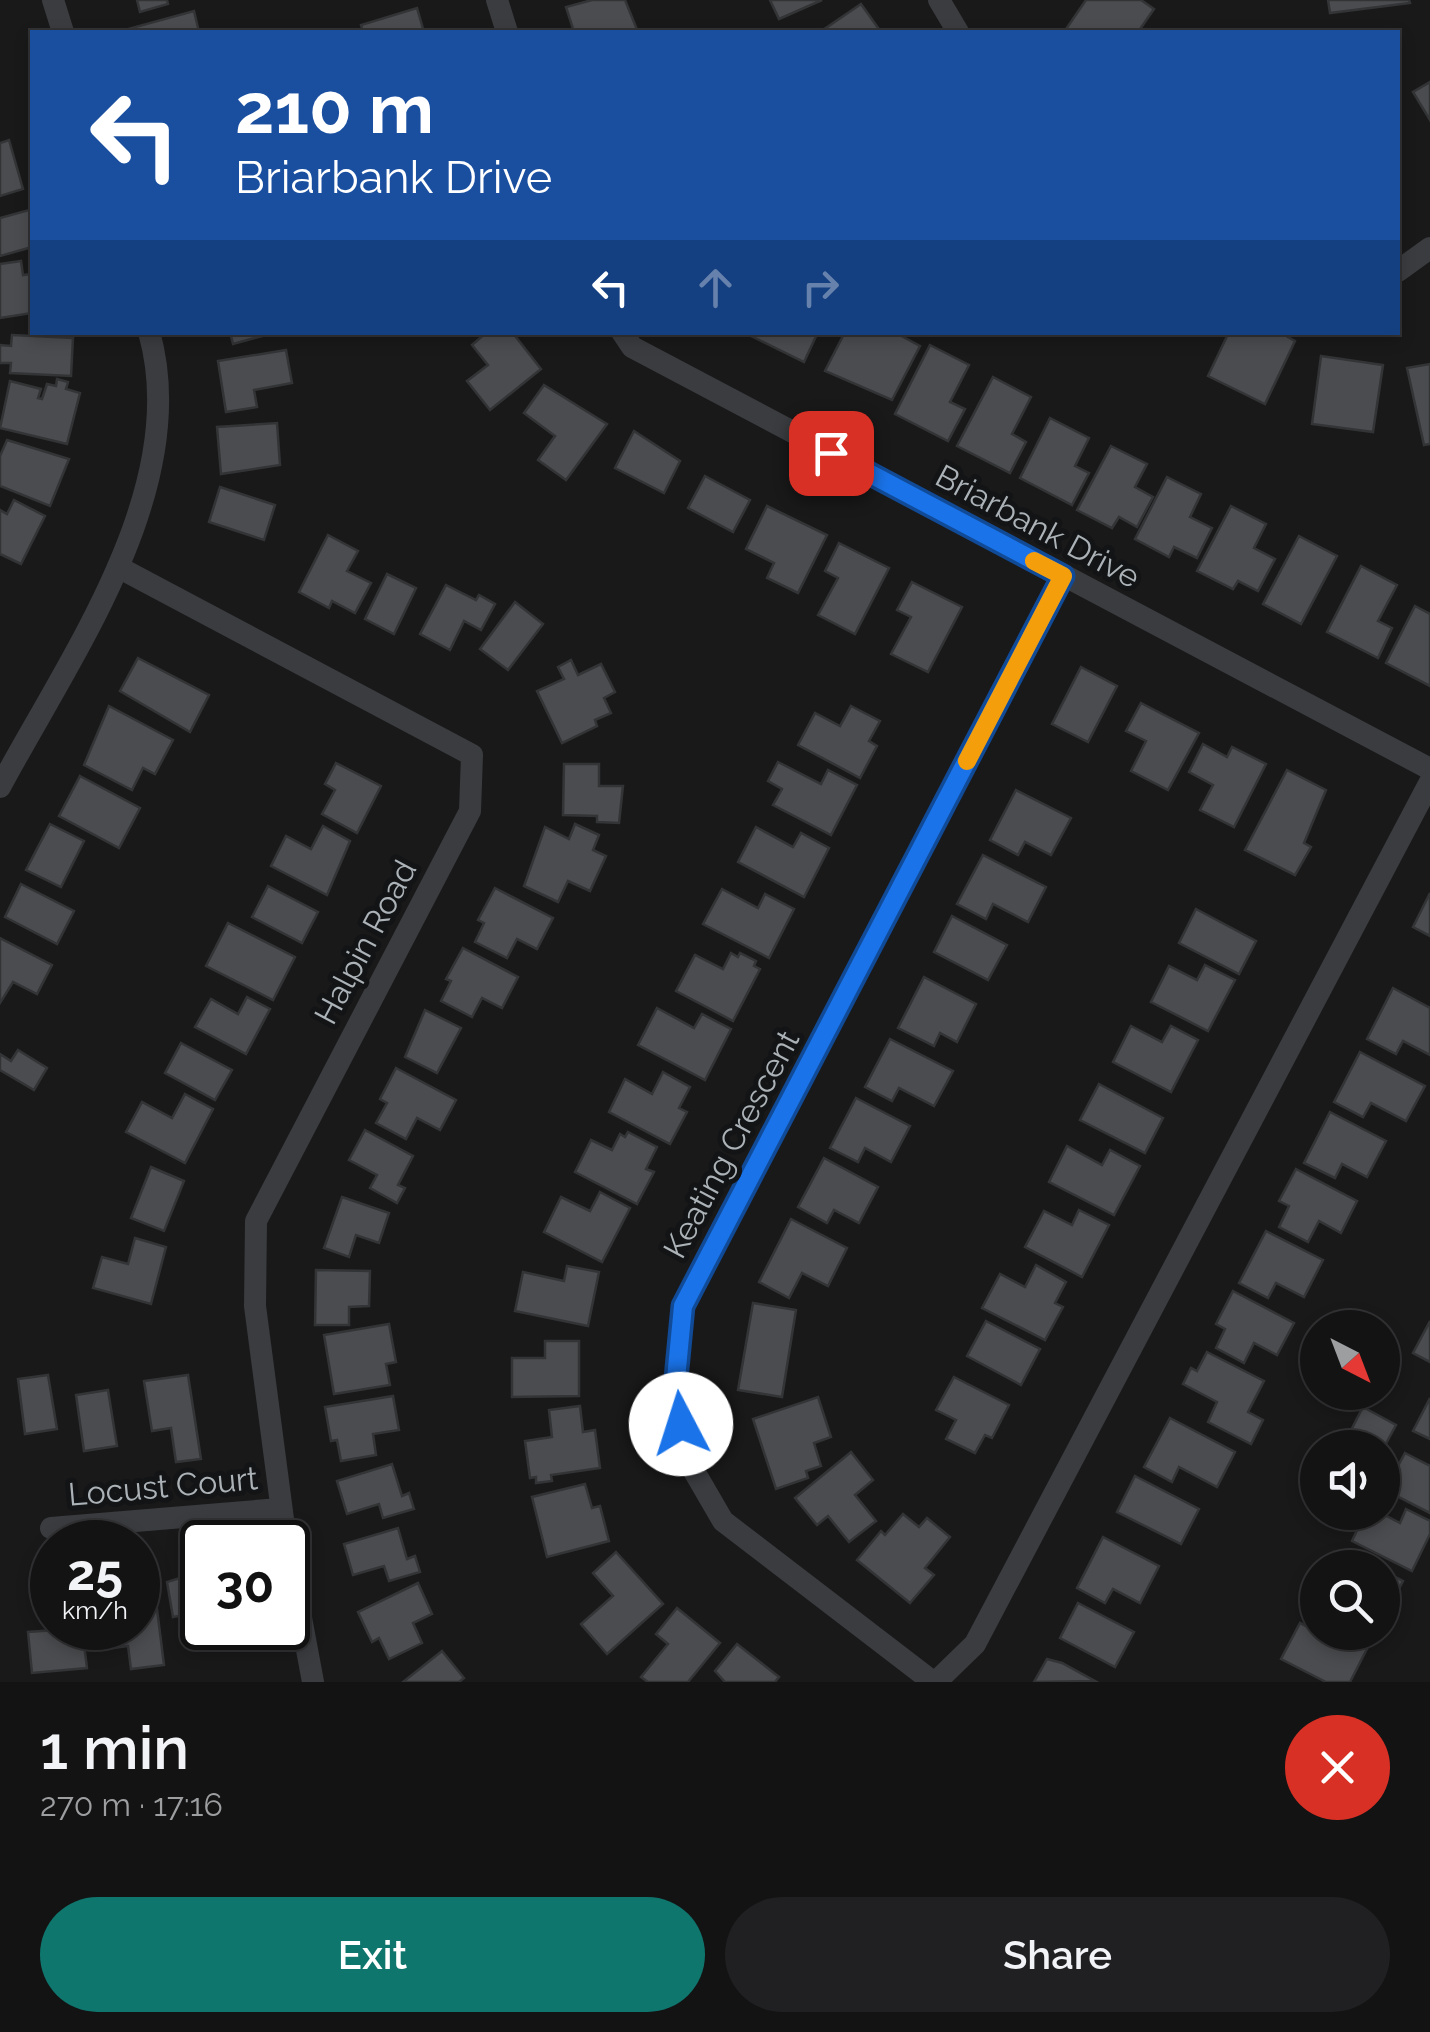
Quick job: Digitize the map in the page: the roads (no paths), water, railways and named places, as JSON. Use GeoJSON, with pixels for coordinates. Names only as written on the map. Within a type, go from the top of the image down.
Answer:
{"type":"FeatureCollection","features":[{"type":"Feature","properties":{"kind":"street"},"geometry":{"type":"LineString","coordinates":[[53,0],[61,30]]}},
{"type":"Feature","properties":{"kind":"street"},"geometry":{"type":"LineString","coordinates":[[497,0],[506,30]]}},
{"type":"Feature","properties":{"kind":"street"},"geometry":{"type":"LineString","coordinates":[[939,0],[957,30]]}},
{"type":"Feature","properties":{"kind":"street"},"geometry":{"type":"LineString","coordinates":[[1400,270],[1430,248]]}},
{"type":"Feature","properties":{"kind":"street"},"geometry":{"type":"LineString","coordinates":[[0,787],[118,567],[153,471],[160,370],[150,335]]}},
{"type":"Feature","properties":{"kind":"street","name":"Briarbank Drive"},"geometry":{"type":"LineString","coordinates":[[624,335],[632,347],[1430,769]]}},
{"type":"Feature","properties":{"kind":"street","name":"Halpin Road"},"geometry":{"type":"LineString","coordinates":[[118,567],[472,755],[470,811],[256,1220],[255,1306],[282,1520]]}},
{"type":"Feature","properties":{"kind":"street","name":"Keating Crescent"},"geometry":{"type":"LineString","coordinates":[[1063,576],[683,1306],[675,1389],[687,1460],[723,1520],[934,1682],[975,1644],[1430,782]]}},
{"type":"Feature","properties":{"kind":"street","name":"Locust Court"},"geometry":{"type":"LineString","coordinates":[[153,1520],[280,1510]]}},
{"type":"Feature","properties":{"kind":"street","name":"Halpin Road"},"geometry":{"type":"LineString","coordinates":[[307,1650],[313,1682]]}}]}
